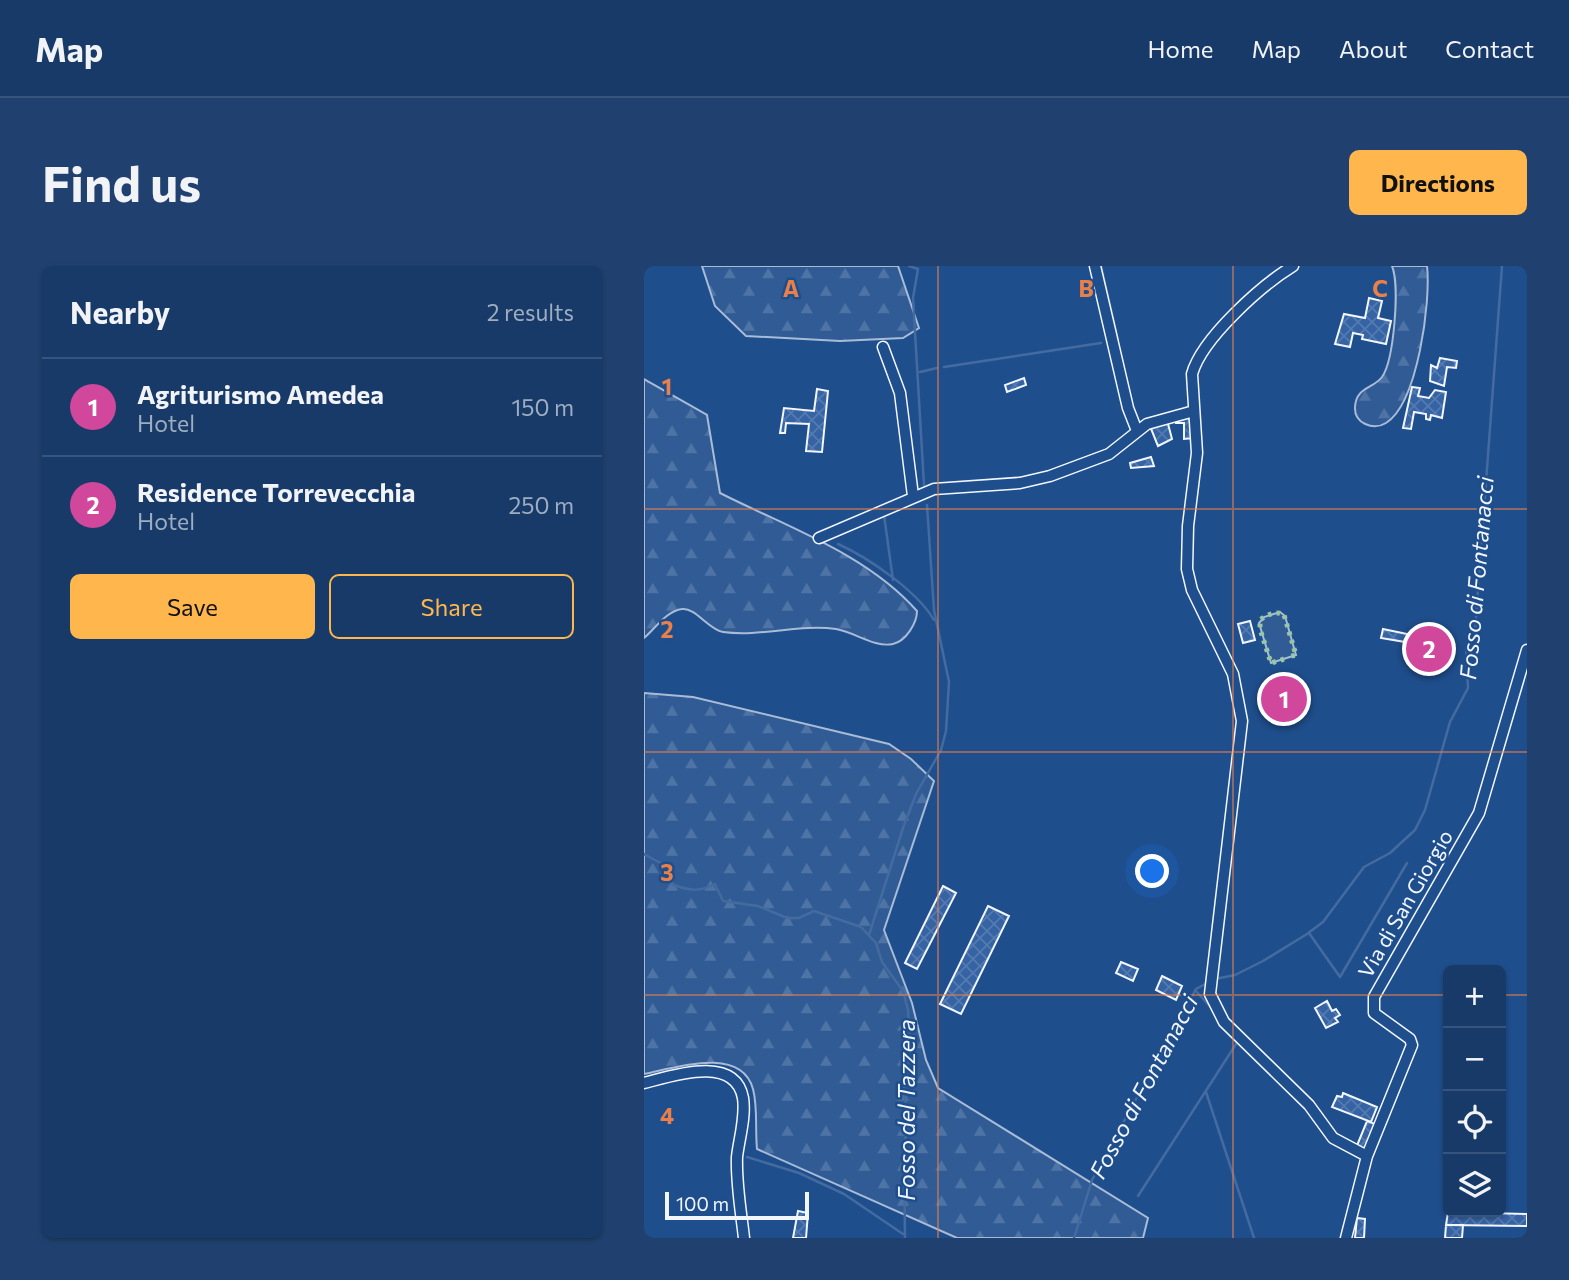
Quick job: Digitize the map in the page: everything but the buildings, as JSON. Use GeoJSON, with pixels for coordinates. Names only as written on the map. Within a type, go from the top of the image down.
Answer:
{"type":"FeatureCollection","features":[{"type":"Feature","properties":{"kind":"street"},"geometry":{"type":"LineString","coordinates":[[1095,266],[1128,408],[1137,431]]}},
{"type":"Feature","properties":{"kind":"street"},"geometry":{"type":"LineString","coordinates":[[1293,266],[1262,287],[1236,311],[1196,363],[1192,374],[1197,453],[1187,537],[1188,577],[1233,674],[1242,713],[1210,984],[1211,1000],[1231,1030],[1314,1110],[1333,1138],[1367,1156]]}},
{"type":"Feature","properties":{"kind":"street"},"geometry":{"type":"LineString","coordinates":[[883,347],[900,393],[913,496]]}},
{"type":"Feature","properties":{"kind":"street"},"geometry":{"type":"LineString","coordinates":[[819,538],[913,496],[944,487],[1020,483],[1042,479],[1105,456],[1137,431],[1156,421],[1194,411]]}},
{"type":"Feature","properties":{"kind":"street","name":"Via di San Giorgio"},"geometry":{"type":"LineString","coordinates":[[1346,1238],[1367,1156],[1412,1045],[1406,1036],[1376,1015],[1372,1009],[1374,997],[1479,813],[1527,650]]}},
{"type":"Feature","properties":{"kind":"street"},"geometry":{"type":"LineString","coordinates":[[644,1083],[703,1072],[726,1075],[740,1088],[744,1108],[737,1171],[744,1238]]}},
{"type":"Feature","properties":{"kind":"green space"},"geometry":{"type":"Polygon","coordinates":[[[702,266],[898,266],[919,328],[903,338],[840,341],[746,336],[715,306],[702,266]]]}},
{"type":"Feature","properties":{"kind":"green space"},"geometry":{"type":"Polygon","coordinates":[[[1392,266],[1427,266],[1424,326],[1414,374],[1397,412],[1386,423],[1370,426],[1361,421],[1355,407],[1358,396],[1382,377],[1390,355],[1396,305],[1392,266]]]}},
{"type":"Feature","properties":{"kind":"green space"},"geometry":{"type":"Polygon","coordinates":[[[644,379],[707,415],[720,493],[825,543],[875,573],[917,611],[913,626],[906,635],[898,642],[886,645],[836,629],[723,632],[692,611],[682,609],[666,617],[644,638],[644,379]]]}},
{"type":"Feature","properties":{"kind":"green space"},"geometry":{"type":"Polygon","coordinates":[[[1280,612],[1285,616],[1296,655],[1271,663],[1259,623],[1264,617],[1280,612]]]}},
{"type":"Feature","properties":{"kind":"green space"},"geometry":{"type":"Polygon","coordinates":[[[644,693],[693,697],[889,744],[911,759],[934,781],[884,930],[912,1003],[926,1060],[938,1088],[1148,1218],[1143,1238],[957,1238],[757,1149],[753,1089],[746,1075],[735,1067],[721,1063],[705,1063],[644,1074],[644,693]]]}},
{"type":"Feature","properties":{"kind":"waterway","name":"Fosso del Tazzera"},"geometry":{"type":"LineString","coordinates":[[909,266],[918,269],[913,298],[924,485]]}},
{"type":"Feature","properties":{"kind":"waterway"},"geometry":{"type":"LineString","coordinates":[[1101,266],[1118,340]]}},
{"type":"Feature","properties":{"kind":"waterway","name":"Fosso di Fontanacci"},"geometry":{"type":"LineString","coordinates":[[1215,979],[1235,975],[1263,961],[1323,922],[1364,867],[1390,853],[1415,830],[1425,810],[1450,722],[1468,688],[1466,647],[1475,631],[1502,266]]}},
{"type":"Feature","properties":{"kind":"waterway"},"geometry":{"type":"LineString","coordinates":[[944,367],[1101,343]]}},
{"type":"Feature","properties":{"kind":"waterway"},"geometry":{"type":"LineString","coordinates":[[920,372],[937,368]]}},
{"type":"Feature","properties":{"kind":"waterway","name":"Fosso del Tazzera"},"geometry":{"type":"LineString","coordinates":[[869,935],[903,828],[916,794],[941,750],[946,731],[949,682],[934,610],[927,505]]}},
{"type":"Feature","properties":{"kind":"waterway"},"geometry":{"type":"LineString","coordinates":[[884,515],[893,580]]}},
{"type":"Feature","properties":{"kind":"waterway"},"geometry":{"type":"LineString","coordinates":[[838,544],[891,576],[916,598],[934,620]]}},
{"type":"Feature","properties":{"kind":"waterway","name":"Fosso del Tazzera"},"geometry":{"type":"LineString","coordinates":[[644,854],[664,865],[672,884],[688,889],[715,884],[723,901],[758,906],[787,918],[799,918],[814,911],[861,927],[876,943],[882,962],[903,991],[908,1010],[910,1041],[904,1089],[908,1123],[904,1147],[905,1238]]}},
{"type":"Feature","properties":{"kind":"waterway"},"geometry":{"type":"LineString","coordinates":[[1309,933],[1340,977],[1407,863]]}},
{"type":"Feature","properties":{"kind":"waterway","name":"Fosso di Fontanacci"},"geometry":{"type":"LineString","coordinates":[[1074,1238],[1092,1180],[1196,989],[1209,982]]}},
{"type":"Feature","properties":{"kind":"waterway"},"geometry":{"type":"LineString","coordinates":[[1195,990],[1214,1011]]}},
{"type":"Feature","properties":{"kind":"waterway"},"geometry":{"type":"LineString","coordinates":[[1138,1196],[1238,1041]]}},
{"type":"Feature","properties":{"kind":"waterway"},"geometry":{"type":"LineString","coordinates":[[1206,1092],[1254,1238]]}},
{"type":"Feature","properties":{"kind":"waterway"},"geometry":{"type":"LineString","coordinates":[[747,1157],[799,1173],[844,1194],[903,1234]]}},
{"type":"Feature","properties":{"kind":"hedge"},"geometry":{"type":"LineString","coordinates":[[1284,659],[1271,663],[1260,629],[1260,620],[1265,616],[1275,613],[1284,615],[1296,655],[1288,657]]}},
{"type":"Feature","properties":{"kind":"place","name":"Residence Torrevecchia"},"geometry":{"type":"Point","coordinates":[1429,649]}},
{"type":"Feature","properties":{"kind":"place","name":"Agriturismo Amedea"},"geometry":{"type":"Point","coordinates":[1284,699]}}]}
